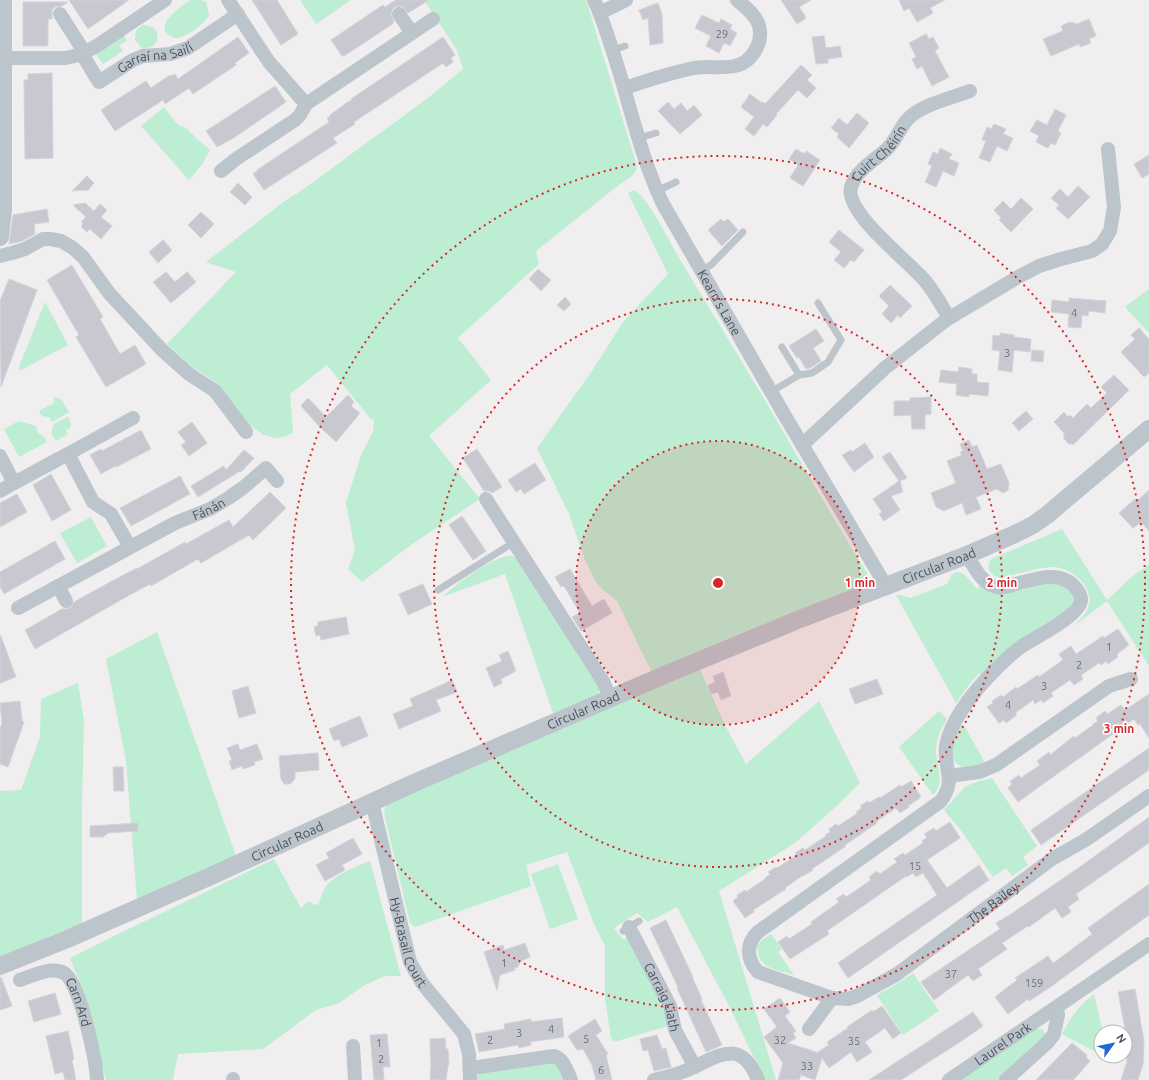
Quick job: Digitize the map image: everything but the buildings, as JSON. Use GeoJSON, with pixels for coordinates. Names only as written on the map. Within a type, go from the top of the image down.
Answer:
{"type":"FeatureCollection","features":[{"type":"Feature","properties":{"kind":"street"},"geometry":{"type":"LineString","coordinates":[[0,237],[3,209],[3,0]]}},
{"type":"Feature","properties":{"kind":"street"},"geometry":{"type":"LineString","coordinates":[[3,58],[66,58],[83,54],[165,0]]}},
{"type":"Feature","properties":{"kind":"street"},"geometry":{"type":"LineString","coordinates":[[228,0],[269,62],[306,104]]}},
{"type":"Feature","properties":{"kind":"street","name":"Kearn's Lane"},"geometry":{"type":"LineString","coordinates":[[594,0],[619,48],[625,88],[639,138],[657,191],[701,271],[886,586]]}},
{"type":"Feature","properties":{"kind":"street"},"geometry":{"type":"LineString","coordinates":[[600,13],[626,0]]}},
{"type":"Feature","properties":{"kind":"street"},"geometry":{"type":"LineString","coordinates":[[625,88],[690,69],[708,66],[736,66],[748,60],[757,48],[760,29],[753,14],[738,0]]}},
{"type":"Feature","properties":{"kind":"street","name":"Garraí na Sailí"},"geometry":{"type":"LineString","coordinates":[[60,14],[100,82],[143,56],[170,54],[188,48],[238,14]]}},
{"type":"Feature","properties":{"kind":"street"},"geometry":{"type":"LineString","coordinates":[[399,14],[412,33]]}},
{"type":"Feature","properties":{"kind":"street"},"geometry":{"type":"LineString","coordinates":[[221,171],[236,159],[295,120],[300,115],[306,104],[433,19]]}},
{"type":"Feature","properties":{"kind":"street","name":"Cuirt Chéirín"},"geometry":{"type":"LineString","coordinates":[[949,318],[926,282],[879,236],[861,215],[856,207],[851,190],[854,181],[860,173],[891,144],[908,118],[924,108],[970,91]]}},
{"type":"Feature","properties":{"kind":"street"},"geometry":{"type":"LineString","coordinates":[[802,445],[885,368],[949,318],[1039,266],[1092,251],[1102,244],[1110,231],[1114,207],[1108,149]]}},
{"type":"Feature","properties":{"kind":"street"},"geometry":{"type":"LineString","coordinates":[[0,256],[25,249],[43,239],[50,238],[62,241],[73,248],[83,257],[109,293],[162,350],[189,374],[216,391],[246,432]]}},
{"type":"Feature","properties":{"kind":"street"},"geometry":{"type":"LineString","coordinates":[[0,491],[133,418]]}},
{"type":"Feature","properties":{"kind":"street","name":"Circular Road"},"geometry":{"type":"LineString","coordinates":[[0,966],[65,940],[219,873],[372,802],[610,698],[800,618],[967,555],[1015,534],[1032,525],[1063,502],[1149,429]]}},
{"type":"Feature","properties":{"kind":"street"},"geometry":{"type":"LineString","coordinates":[[68,454],[93,502],[111,514],[130,547]]}},
{"type":"Feature","properties":{"kind":"street"},"geometry":{"type":"LineString","coordinates":[[0,456],[14,483]]}},
{"type":"Feature","properties":{"kind":"street","name":"Fánán"},"geometry":{"type":"LineString","coordinates":[[18,608],[175,523],[210,509],[227,500],[244,488],[266,468],[277,481]]}},
{"type":"Feature","properties":{"kind":"street"},"geometry":{"type":"LineString","coordinates":[[486,499],[603,681],[610,698]]}},
{"type":"Feature","properties":{"kind":"street","name":"The Bailey"},"geometry":{"type":"LineString","coordinates":[[967,555],[979,574],[992,585],[999,588],[1052,576],[1069,582],[1076,588],[1081,598],[1080,605],[1074,613],[1063,621],[1021,647],[1003,662],[975,691],[957,718],[948,738],[946,748],[949,786],[941,801],[752,938],[749,945],[749,956],[752,966],[758,972],[832,998],[848,999],[857,996],[897,974],[1052,859],[1087,839],[1149,796]]}},
{"type":"Feature","properties":{"kind":"street"},"geometry":{"type":"LineString","coordinates":[[58,586],[66,601]]}},
{"type":"Feature","properties":{"kind":"street"},"geometry":{"type":"LineString","coordinates":[[949,776],[979,772],[996,765],[1109,686],[1132,679]]}},
{"type":"Feature","properties":{"kind":"street","name":"Hy-Brasail Court"},"geometry":{"type":"LineString","coordinates":[[372,802],[410,962],[422,984],[464,1034],[468,1047],[470,1074],[554,1056],[559,1058],[563,1063],[571,1080]]}},
{"type":"Feature","properties":{"kind":"street","name":"Carraig Liath"},"geometry":{"type":"LineString","coordinates":[[630,926],[670,1006],[675,1030],[695,1067]]}},
{"type":"Feature","properties":{"kind":"street","name":"Laurel Park"},"geometry":{"type":"LineString","coordinates":[[949,1080],[1057,1007],[1148,949]]}},
{"type":"Feature","properties":{"kind":"street","name":"Carn Ard"},"geometry":{"type":"LineString","coordinates":[[20,980],[52,971],[63,972],[70,978],[77,995],[95,1059],[97,1080]]}},
{"type":"Feature","properties":{"kind":"street"},"geometry":{"type":"LineString","coordinates":[[809,1029],[832,998]]}},
{"type":"Feature","properties":{"kind":"street","name":"Laurel Park"},"geometry":{"type":"LineString","coordinates":[[1006,1080],[1048,1042],[1054,1034],[1058,1015],[1057,1007]]}},
{"type":"Feature","properties":{"kind":"street"},"geometry":{"type":"LineString","coordinates":[[353,1046],[355,1080]]}},
{"type":"Feature","properties":{"kind":"street"},"geometry":{"type":"LineString","coordinates":[[654,1080],[685,1071],[724,1054],[731,1053],[742,1056],[748,1062],[758,1080]]}},
{"type":"Feature","properties":{"kind":"lane"},"geometry":{"type":"LineString","coordinates":[[639,138],[656,133]]}},
{"type":"Feature","properties":{"kind":"lane"},"geometry":{"type":"LineString","coordinates":[[657,191],[676,182]]}},
{"type":"Feature","properties":{"kind":"lane"},"geometry":{"type":"LineString","coordinates":[[701,271],[711,265],[743,232]]}},
{"type":"Feature","properties":{"kind":"lane"},"geometry":{"type":"LineString","coordinates":[[772,392],[799,375],[812,373],[828,362],[841,340],[818,303]]}},
{"type":"Feature","properties":{"kind":"lane"},"geometry":{"type":"LineString","coordinates":[[782,348],[799,375]]}},
{"type":"Feature","properties":{"kind":"lane"},"geometry":{"type":"LineString","coordinates":[[438,590],[514,542]]}},
{"type":"Feature","properties":{"kind":"green space"},"geometry":{"type":"Polygon","coordinates":[[[190,0],[201,0],[206,2],[209,15],[195,30],[190,33],[177,38],[168,35],[165,28],[168,19],[190,0]]]}},
{"type":"Feature","properties":{"kind":"green space"},"geometry":{"type":"Polygon","coordinates":[[[300,0],[351,0],[316,24],[300,0]]]}},
{"type":"Feature","properties":{"kind":"green space"},"geometry":{"type":"Polygon","coordinates":[[[424,0],[586,0],[637,166],[635,172],[631,176],[536,251],[539,264],[458,338],[491,380],[429,436],[480,499],[412,544],[362,582],[348,569],[355,550],[346,503],[361,455],[373,432],[374,420],[370,418],[327,365],[290,394],[293,433],[275,438],[264,435],[246,423],[218,384],[190,365],[167,344],[236,272],[206,262],[286,200],[298,193],[428,98],[463,69],[457,50],[424,0]]]}},
{"type":"Feature","properties":{"kind":"green space"},"geometry":{"type":"Polygon","coordinates":[[[143,25],[149,26],[156,30],[157,41],[154,45],[142,49],[135,40],[136,30],[143,25]]]}},
{"type":"Feature","properties":{"kind":"green space"},"geometry":{"type":"Polygon","coordinates":[[[123,35],[127,41],[119,45],[123,51],[103,64],[95,53],[123,35]]]}},
{"type":"Feature","properties":{"kind":"green space"},"geometry":{"type":"Polygon","coordinates":[[[164,107],[178,125],[186,128],[210,150],[203,163],[189,180],[141,126],[164,107]]]}},
{"type":"Feature","properties":{"kind":"green space"},"geometry":{"type":"Polygon","coordinates":[[[634,190],[646,201],[868,577],[864,586],[746,631],[651,671],[617,601],[603,590],[596,582],[585,560],[569,514],[537,448],[592,371],[623,322],[668,274],[628,193],[634,190]]]}},
{"type":"Feature","properties":{"kind":"green space"},"geometry":{"type":"Polygon","coordinates":[[[1149,289],[1149,333],[1125,307],[1149,289]]]}},
{"type":"Feature","properties":{"kind":"green space"},"geometry":{"type":"Polygon","coordinates":[[[45,302],[68,345],[19,371],[19,367],[45,302]]]}},
{"type":"Feature","properties":{"kind":"green space"},"geometry":{"type":"Polygon","coordinates":[[[54,397],[61,399],[69,412],[52,422],[49,417],[42,416],[39,411],[54,403],[54,397]]]}},
{"type":"Feature","properties":{"kind":"green space"},"geometry":{"type":"Polygon","coordinates":[[[68,417],[71,424],[70,428],[66,430],[68,434],[56,441],[51,433],[54,424],[68,417]]]}},
{"type":"Feature","properties":{"kind":"green space"},"geometry":{"type":"Polygon","coordinates":[[[19,421],[36,426],[38,433],[44,437],[47,442],[19,457],[4,429],[19,421]]]}},
{"type":"Feature","properties":{"kind":"green space"},"geometry":{"type":"Polygon","coordinates":[[[91,517],[107,546],[77,563],[60,533],[91,517]]]}},
{"type":"Feature","properties":{"kind":"green space"},"geometry":{"type":"Polygon","coordinates":[[[1062,529],[1107,600],[1135,574],[1149,565],[1149,666],[1107,601],[1075,625],[1086,612],[1089,600],[1088,593],[1081,581],[1069,571],[1049,567],[1000,578],[990,571],[989,562],[991,559],[1062,529]]]}},
{"type":"Feature","properties":{"kind":"green space"},"geometry":{"type":"Polygon","coordinates":[[[507,556],[513,556],[518,559],[600,686],[598,695],[553,713],[505,574],[442,597],[481,567],[507,556]]]}},
{"type":"Feature","properties":{"kind":"green space"},"geometry":{"type":"Polygon","coordinates":[[[956,572],[965,575],[977,589],[980,585],[992,593],[998,594],[1057,582],[1073,595],[1075,602],[1066,611],[1017,641],[982,675],[979,673],[956,703],[896,595],[910,598],[947,584],[951,575],[956,572]]]}},
{"type":"Feature","properties":{"kind":"green space"},"geometry":{"type":"Polygon","coordinates":[[[157,632],[236,856],[137,900],[126,761],[106,659],[157,632]]]}},
{"type":"Feature","properties":{"kind":"green space"},"geometry":{"type":"Polygon","coordinates":[[[699,667],[726,727],[746,764],[819,701],[860,783],[795,843],[719,891],[776,1080],[765,1080],[729,1006],[677,907],[648,922],[637,913],[614,928],[623,940],[629,937],[664,1010],[668,1026],[614,1042],[611,1038],[605,998],[605,946],[594,924],[567,852],[526,865],[531,886],[415,927],[410,923],[384,813],[386,803],[699,667]]]}},
{"type":"Feature","properties":{"kind":"green space"},"geometry":{"type":"Polygon","coordinates":[[[78,683],[84,721],[82,923],[0,957],[0,791],[21,790],[40,737],[41,699],[78,683]]]}},
{"type":"Feature","properties":{"kind":"green space"},"geometry":{"type":"Polygon","coordinates":[[[939,711],[947,719],[937,742],[936,756],[940,779],[937,790],[933,795],[899,747],[939,711]]]}},
{"type":"Feature","properties":{"kind":"green space"},"geometry":{"type":"Polygon","coordinates":[[[960,726],[965,727],[984,761],[976,766],[960,766],[953,759],[952,747],[960,726]]]}},
{"type":"Feature","properties":{"kind":"green space"},"geometry":{"type":"Polygon","coordinates":[[[992,778],[1037,846],[1023,857],[1028,865],[1012,876],[1006,868],[993,877],[962,832],[944,810],[965,787],[973,783],[992,778]]]}},
{"type":"Feature","properties":{"kind":"green space"},"geometry":{"type":"Polygon","coordinates":[[[274,859],[301,908],[309,901],[314,905],[319,904],[323,892],[331,882],[344,873],[370,861],[401,976],[385,976],[363,986],[339,1003],[316,1010],[263,1049],[178,1054],[173,1080],[106,1080],[82,988],[70,958],[274,859]]]}},
{"type":"Feature","properties":{"kind":"green space"},"geometry":{"type":"Polygon","coordinates":[[[558,864],[578,919],[550,929],[531,874],[558,864]]]}},
{"type":"Feature","properties":{"kind":"green space"},"geometry":{"type":"Polygon","coordinates":[[[771,934],[782,949],[778,952],[794,975],[774,970],[761,960],[758,954],[757,946],[771,934]]]}},
{"type":"Feature","properties":{"kind":"green space"},"geometry":{"type":"Polygon","coordinates":[[[913,973],[939,1011],[903,1035],[877,995],[913,973]]]}},
{"type":"Feature","properties":{"kind":"green space"},"geometry":{"type":"Polygon","coordinates":[[[1094,994],[1101,1024],[1093,1024],[1093,1051],[1062,1034],[1076,1012],[1094,994]]]}},
{"type":"Feature","properties":{"kind":"green space"},"geometry":{"type":"Polygon","coordinates":[[[1036,1029],[1042,1029],[1045,1033],[1045,1038],[999,1080],[957,1080],[1036,1029]]]}},
{"type":"Feature","properties":{"kind":"green space"},"geometry":{"type":"Polygon","coordinates":[[[555,1062],[566,1080],[475,1080],[476,1076],[480,1072],[555,1062]]]}}]}
